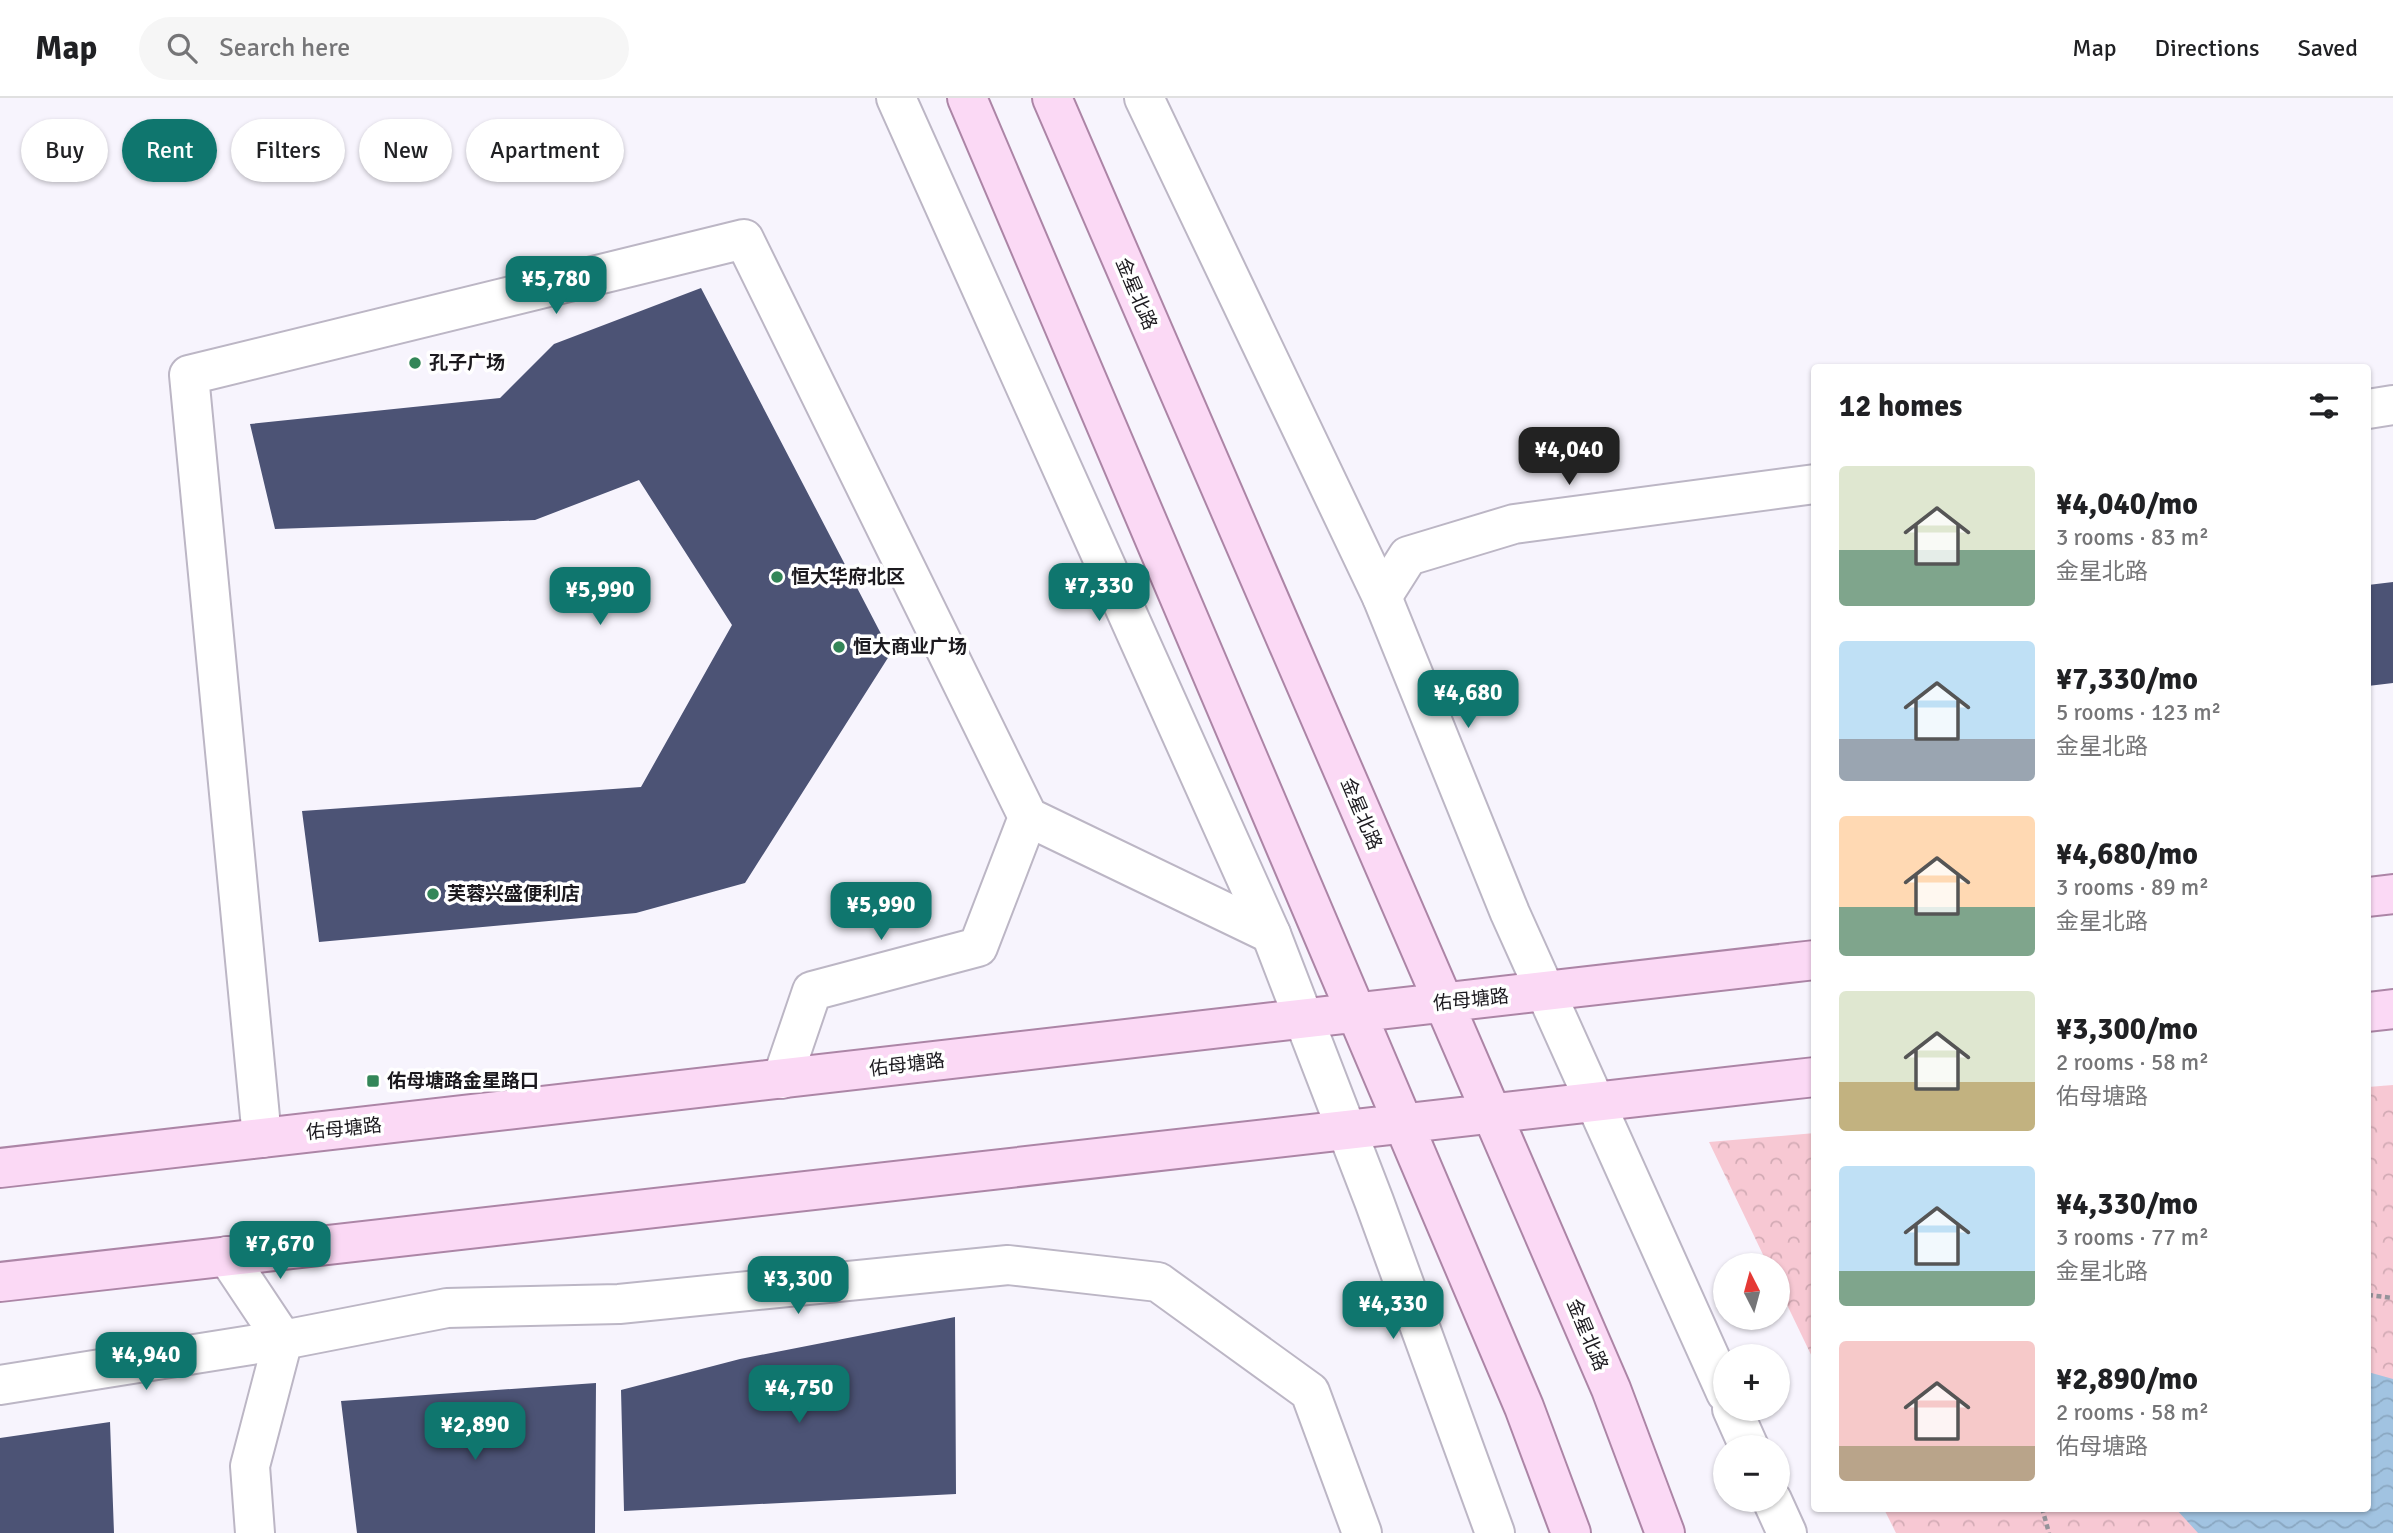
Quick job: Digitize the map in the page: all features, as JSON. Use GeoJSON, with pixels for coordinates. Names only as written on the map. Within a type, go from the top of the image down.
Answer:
{"type":"FeatureCollection","features":[{"type":"Feature","properties":{"kind":"main road"},"geometry":{"type":"LineString","coordinates":[[967,98],[1524,1407],[1571,1533]]}},
{"type":"Feature","properties":{"kind":"main road","name":"金星北路"},"geometry":{"type":"LineString","coordinates":[[1052,98],[1611,1389],[1665,1533]]}},
{"type":"Feature","properties":{"kind":"main road"},"geometry":{"type":"LineString","coordinates":[[2371,897],[2393,894]]}},
{"type":"Feature","properties":{"kind":"main road","name":"佑母塘路"},"geometry":{"type":"LineString","coordinates":[[0,1168],[1811,960]]}},
{"type":"Feature","properties":{"kind":"main road"},"geometry":{"type":"LineString","coordinates":[[2371,1012],[2393,1009]]}},
{"type":"Feature","properties":{"kind":"main road"},"geometry":{"type":"LineString","coordinates":[[0,1282],[1811,1077]]}},
{"type":"Feature","properties":{"kind":"street"},"geometry":{"type":"LineString","coordinates":[[896,98],[1271,934],[1495,1533]]}},
{"type":"Feature","properties":{"kind":"street"},"geometry":{"type":"LineString","coordinates":[[1144,98],[1382,597],[1510,913],[1713,1364]]}},
{"type":"Feature","properties":{"kind":"street"},"geometry":{"type":"LineString","coordinates":[[262,1138],[189,375],[744,239],[1028,817],[1271,934]]}},
{"type":"Feature","properties":{"kind":"street"},"geometry":{"type":"LineString","coordinates":[[2371,409],[2393,405]]}},
{"type":"Feature","properties":{"kind":"street"},"geometry":{"type":"LineString","coordinates":[[1382,597],[1408,556],[1514,524],[1811,485]]}},
{"type":"Feature","properties":{"kind":"street"},"geometry":{"type":"LineString","coordinates":[[782,1079],[812,991],[978,947],[1028,817]]}},
{"type":"Feature","properties":{"kind":"street"},"geometry":{"type":"LineString","coordinates":[[227,1256],[283,1340],[250,1466],[255,1533]]}},
{"type":"Feature","properties":{"kind":"street"},"geometry":{"type":"LineString","coordinates":[[0,1385],[283,1340],[447,1308],[619,1304],[1007,1265],[1158,1282],[1310,1392],[1362,1533]]}},
{"type":"Feature","properties":{"kind":"street"},"geometry":{"type":"LineString","coordinates":[[1777,1512],[1787,1533]]}},
{"type":"Feature","properties":{"kind":"path"},"geometry":{"type":"LineString","coordinates":[[2371,1295],[2393,1298]]}},
{"type":"Feature","properties":{"kind":"path"},"geometry":{"type":"LineString","coordinates":[[2043,1512],[2049,1533]]}},
{"type":"Feature","properties":{"kind":"green space"},"geometry":{"type":"Polygon","coordinates":[[[2393,1085],[2393,1533],[1896,1533],[1886,1512],[2371,1512],[2371,1087],[2393,1085]]]}},
{"type":"Feature","properties":{"kind":"green space"},"geometry":{"type":"Polygon","coordinates":[[[1811,1133],[1811,1355],[1790,1311],[1790,1253],[1762,1253],[1709,1142],[1811,1133]]]}},
{"type":"Feature","properties":{"kind":"water"},"geometry":{"type":"Polygon","coordinates":[[[2371,1373],[2393,1379],[2393,1533],[2198,1533],[2179,1512],[2371,1512],[2371,1373]]]}},
{"type":"Feature","properties":{"kind":"building","name":"恒大华府北区"},"geometry":{"type":"Polygon","coordinates":[[[701,288],[891,653],[745,883],[636,913],[319,942],[302,811],[641,787],[732,625],[639,480],[535,520],[275,529],[250,424],[500,398],[554,344],[701,288]]]}},
{"type":"Feature","properties":{"kind":"building"},"geometry":{"type":"Polygon","coordinates":[[[2393,582],[2393,683],[2371,686],[2371,585],[2393,582]]]}},
{"type":"Feature","properties":{"kind":"building"},"geometry":{"type":"Polygon","coordinates":[[[955,1317],[956,1494],[624,1511],[621,1390],[740,1359],[955,1317]]]}},
{"type":"Feature","properties":{"kind":"building"},"geometry":{"type":"Polygon","coordinates":[[[596,1383],[595,1533],[357,1533],[341,1401],[596,1383]]]}},
{"type":"Feature","properties":{"kind":"building"},"geometry":{"type":"Polygon","coordinates":[[[110,1422],[114,1533],[0,1533],[0,1438],[110,1422]]]}},
{"type":"Feature","properties":{"kind":"place","name":"孔子广场"},"geometry":{"type":"Point","coordinates":[415,363]}},
{"type":"Feature","properties":{"kind":"place","name":"恒大华府北区"},"geometry":{"type":"Point","coordinates":[777,577]}},
{"type":"Feature","properties":{"kind":"place","name":"恒大商业广场"},"geometry":{"type":"Point","coordinates":[839,647]}},
{"type":"Feature","properties":{"kind":"place","name":"芙蓉兴盛便利店"},"geometry":{"type":"Point","coordinates":[433,894]}},
{"type":"Feature","properties":{"kind":"place","name":"佑母塘路金星路口"},"geometry":{"type":"Point","coordinates":[373,1081]}}]}
